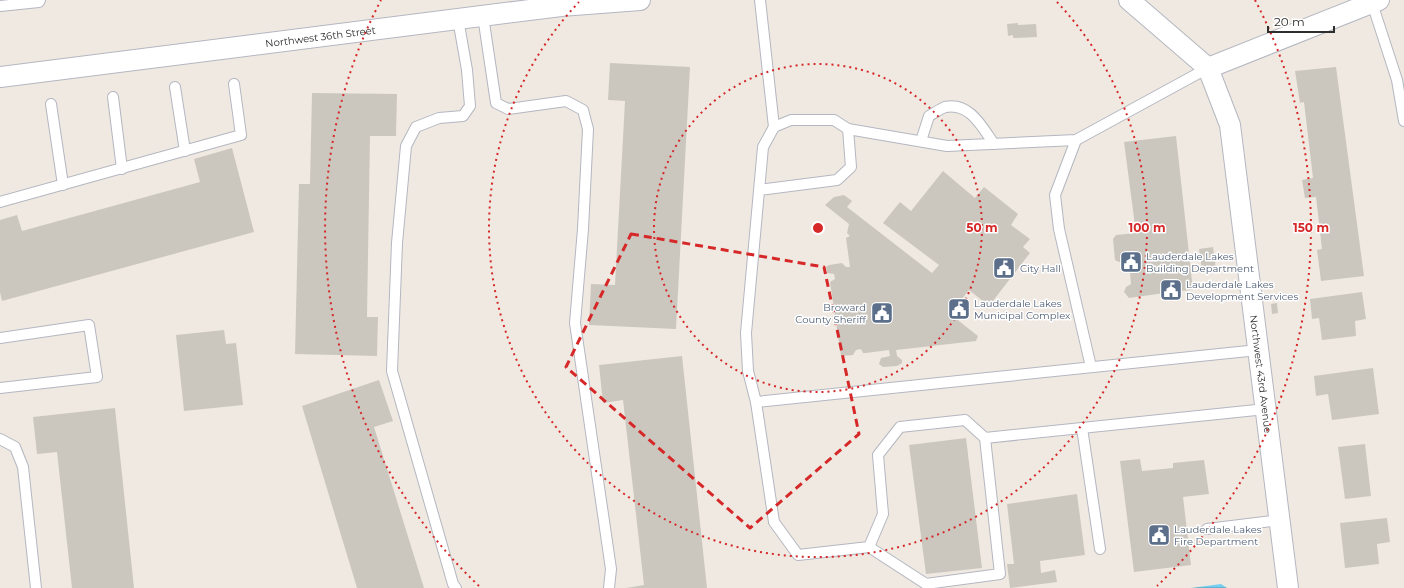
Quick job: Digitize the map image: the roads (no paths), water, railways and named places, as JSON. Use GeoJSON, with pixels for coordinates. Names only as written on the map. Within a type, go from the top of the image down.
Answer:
{"type":"FeatureCollection","features":[{"type":"Feature","properties":{"kind":"street","name":"Northwest 36th Street"},"geometry":{"type":"LineString","coordinates":[[0,77],[561,6],[640,0]]}},
{"type":"Feature","properties":{"kind":"street"},"geometry":{"type":"LineString","coordinates":[[1129,0],[1208,68],[1376,1]]}},
{"type":"Feature","properties":{"kind":"street","name":"Northwest 43rd Avenue"},"geometry":{"type":"LineString","coordinates":[[1208,68],[1230,125],[1288,588]]}},
{"type":"Feature","properties":{"kind":"lane"},"geometry":{"type":"LineString","coordinates":[[0,6],[39,2],[40,0]]}},
{"type":"Feature","properties":{"kind":"lane"},"geometry":{"type":"LineString","coordinates":[[760,0],[774,127],[763,147],[746,333],[748,371],[756,402],[774,522],[798,555],[869,547],[926,584],[1000,574],[985,438],[965,420],[900,427],[878,455],[883,514],[869,547]]}},
{"type":"Feature","properties":{"kind":"lane"},"geometry":{"type":"LineString","coordinates":[[1376,1],[1397,80],[1404,121]]}},
{"type":"Feature","properties":{"kind":"lane"},"geometry":{"type":"LineString","coordinates":[[483,16],[496,103],[508,109],[566,101],[583,110],[588,129],[583,229],[575,323],[611,569],[609,588]]}},
{"type":"Feature","properties":{"kind":"lane"},"geometry":{"type":"LineString","coordinates":[[456,588],[451,578],[392,371],[397,243],[406,146],[416,127],[439,118],[463,116],[470,106],[467,70],[458,19]]}},
{"type":"Feature","properties":{"kind":"lane"},"geometry":{"type":"LineString","coordinates":[[774,127],[791,120],[834,120],[848,129],[947,146],[1076,140],[1208,68]]}},
{"type":"Feature","properties":{"kind":"lane"},"geometry":{"type":"LineString","coordinates":[[0,201],[122,169],[241,135],[234,84]]}},
{"type":"Feature","properties":{"kind":"lane"},"geometry":{"type":"LineString","coordinates":[[176,87],[185,151]]}},
{"type":"Feature","properties":{"kind":"lane"},"geometry":{"type":"LineString","coordinates":[[113,97],[122,169]]}},
{"type":"Feature","properties":{"kind":"lane"},"geometry":{"type":"LineString","coordinates":[[51,104],[63,185]]}},
{"type":"Feature","properties":{"kind":"lane"},"geometry":{"type":"LineString","coordinates":[[921,141],[929,116],[945,107],[964,108],[978,119],[994,144]]}},
{"type":"Feature","properties":{"kind":"lane"},"geometry":{"type":"LineString","coordinates":[[759,190],[838,180],[851,168],[848,129]]}},
{"type":"Feature","properties":{"kind":"lane"},"geometry":{"type":"LineString","coordinates":[[1076,140],[1055,195],[1059,229],[1091,367]]}},
{"type":"Feature","properties":{"kind":"lane"},"geometry":{"type":"LineString","coordinates":[[0,338],[89,325],[97,377],[0,388]]}},
{"type":"Feature","properties":{"kind":"lane"},"geometry":{"type":"LineString","coordinates":[[756,402],[1258,350]]}},
{"type":"Feature","properties":{"kind":"lane"},"geometry":{"type":"LineString","coordinates":[[985,438],[1266,409]]}},
{"type":"Feature","properties":{"kind":"lane"},"geometry":{"type":"LineString","coordinates":[[1082,428],[1100,549]]}},
{"type":"Feature","properties":{"kind":"lane"},"geometry":{"type":"LineString","coordinates":[[0,439],[15,447],[24,467],[36,588]]}},
{"type":"Feature","properties":{"kind":"lane"},"geometry":{"type":"LineString","coordinates":[[1207,529],[1280,520]]}},
{"type":"Feature","properties":{"kind":"water"},"geometry":{"type":"Polygon","coordinates":[[[1221,584],[1227,588],[1191,588],[1221,584]]]}},
{"type":"Feature","properties":{"kind":"place","name":"Lauderdale Lakes Building Department"},"geometry":{"type":"Point","coordinates":[1131,262]}},
{"type":"Feature","properties":{"kind":"place","name":"City Hall"},"geometry":{"type":"Point","coordinates":[1004,268]}},
{"type":"Feature","properties":{"kind":"place","name":"Lauderdale Lakes Development Services"},"geometry":{"type":"Point","coordinates":[1171,290]}},
{"type":"Feature","properties":{"kind":"place","name":"Lauderdale Lakes Municipal Complex"},"geometry":{"type":"Point","coordinates":[959,309]}},
{"type":"Feature","properties":{"kind":"place","name":"Broward County Sheriff"},"geometry":{"type":"Point","coordinates":[882,313]}},
{"type":"Feature","properties":{"kind":"place","name":"Lauderdale Lakes Fire Department"},"geometry":{"type":"Point","coordinates":[1159,535]}}]}
